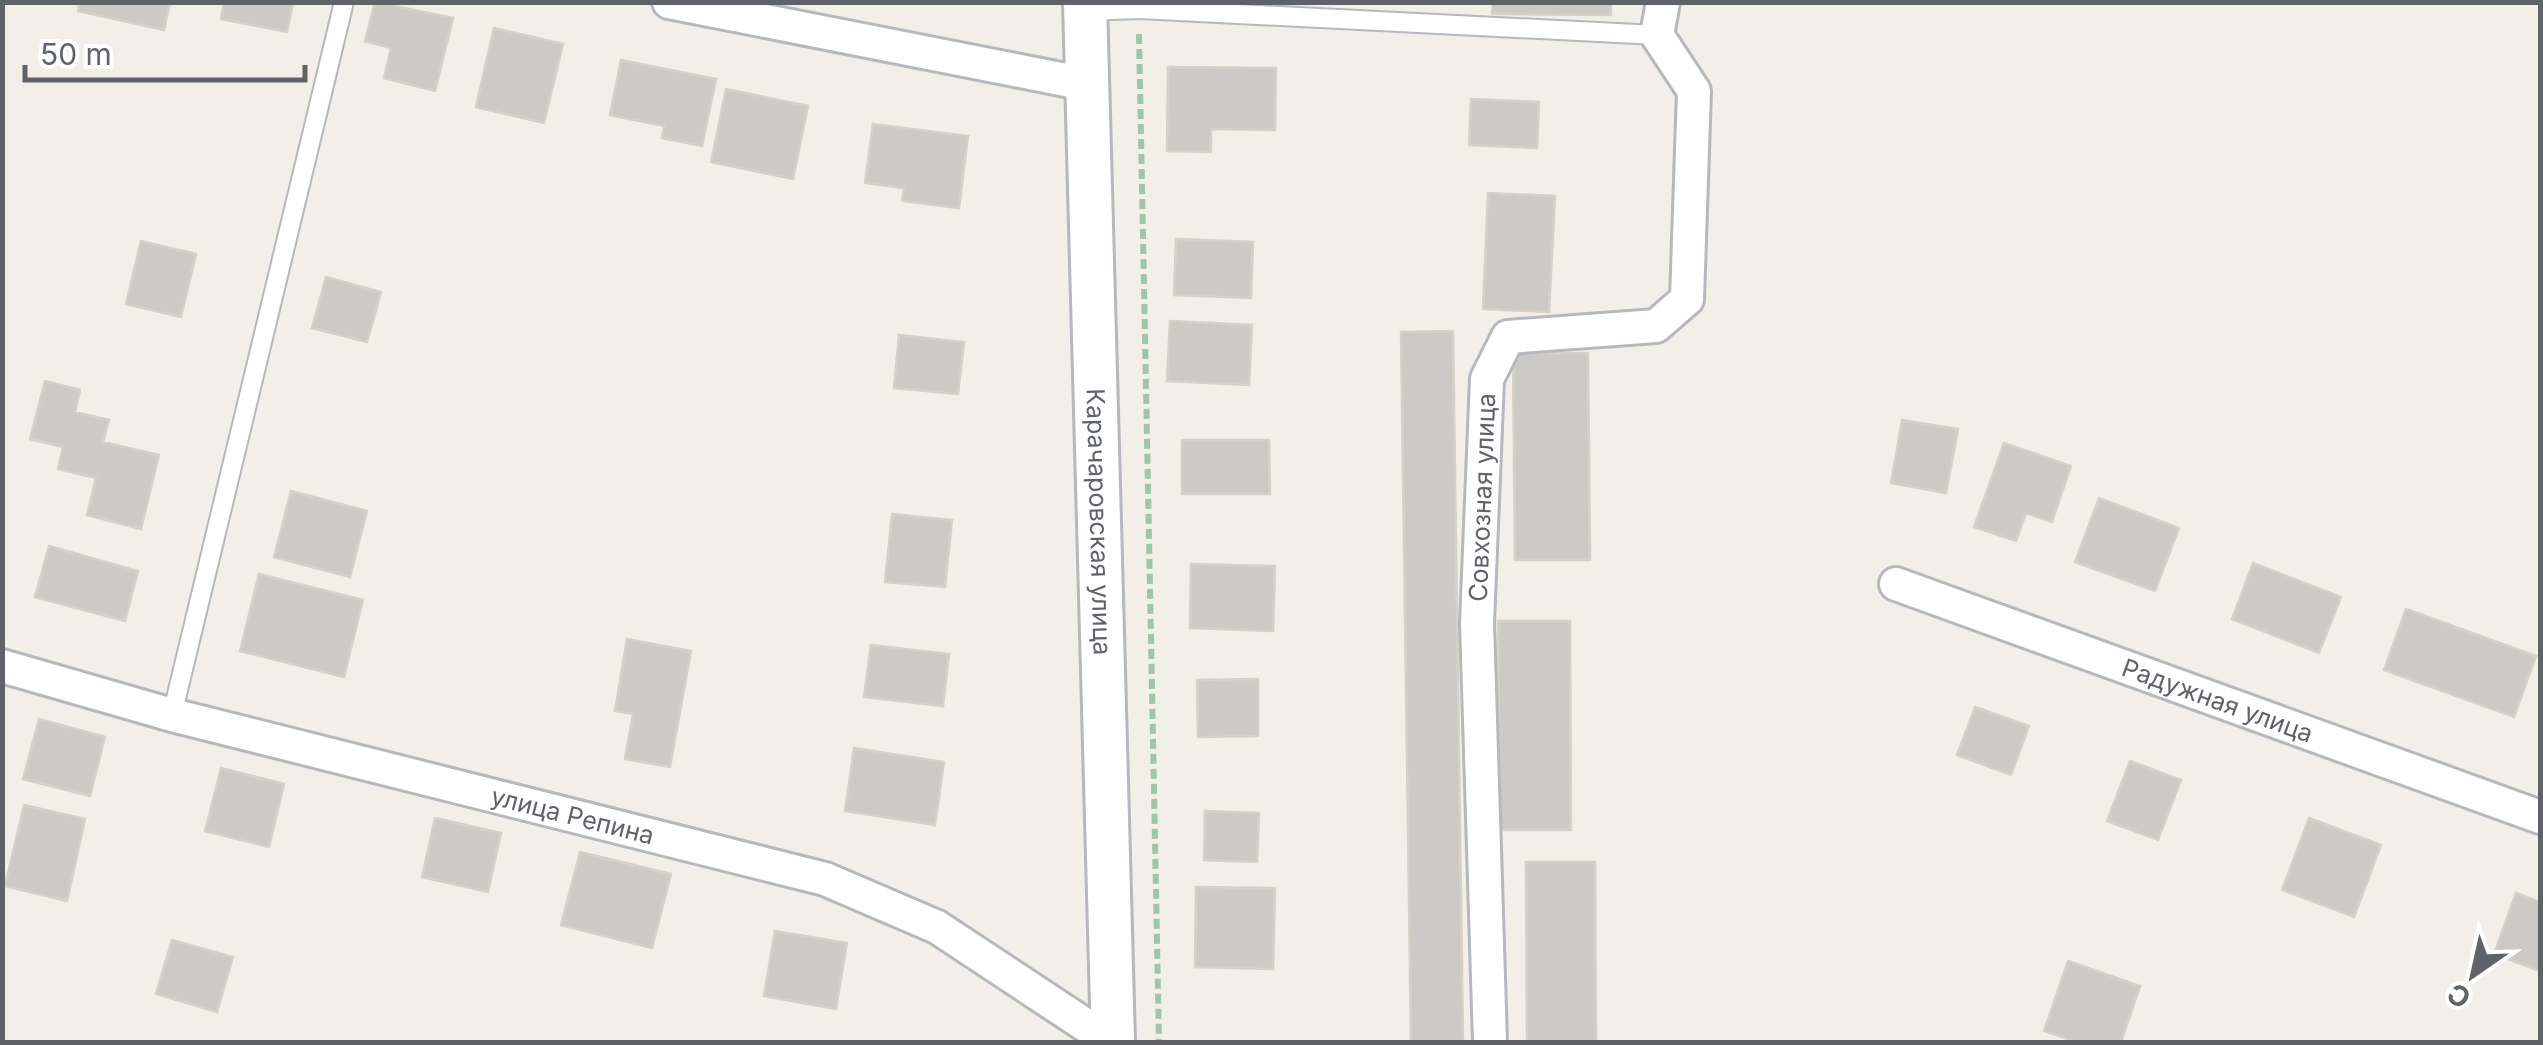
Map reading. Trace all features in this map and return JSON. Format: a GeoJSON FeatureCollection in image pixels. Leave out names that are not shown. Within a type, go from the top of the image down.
{"type":"FeatureCollection","features":[{"type":"Feature","properties":{"kind":"street"},"geometry":{"type":"LineString","coordinates":[[669,2],[1086,84]]}},
{"type":"Feature","properties":{"kind":"street"},"geometry":{"type":"LineString","coordinates":[[1657,35],[1663,2]]}},
{"type":"Feature","properties":{"kind":"street","name":"Карачаровская улица"},"geometry":{"type":"LineString","coordinates":[[1085,7],[1112,1042]]}},
{"type":"Feature","properties":{"kind":"street","name":"Совхозная улица"},"geometry":{"type":"LineString","coordinates":[[1490,1042],[1476,622],[1487,379],[1508,337],[1656,326],[1687,299],[1694,90],[1657,35]]}},
{"type":"Feature","properties":{"kind":"street","name":"Радужная улица"},"geometry":{"type":"LineString","coordinates":[[1896,584],[2540,816]]}},
{"type":"Feature","properties":{"kind":"street","name":"улица Репина"},"geometry":{"type":"LineString","coordinates":[[2,666],[172,715],[825,878],[937,927],[1112,1042]]}},
{"type":"Feature","properties":{"kind":"lane"},"geometry":{"type":"LineString","coordinates":[[172,715],[344,2]]}},
{"type":"Feature","properties":{"kind":"lane"},"geometry":{"type":"LineString","coordinates":[[1085,7],[1657,35]]}},
{"type":"Feature","properties":{"kind":"path"},"geometry":{"type":"LineString","coordinates":[[1138,9],[1159,1042]]}},
{"type":"Feature","properties":{"kind":"building"},"geometry":{"type":"Polygon","coordinates":[[[80,2],[170,2],[164,30],[78,11],[80,2]]]}},
{"type":"Feature","properties":{"kind":"building"},"geometry":{"type":"Polygon","coordinates":[[[224,2],[293,2],[287,32],[221,19],[224,2]]]}},
{"type":"Feature","properties":{"kind":"building"},"geometry":{"type":"Polygon","coordinates":[[[375,2],[453,18],[435,91],[384,78],[391,48],[365,41],[375,2]]]}},
{"type":"Feature","properties":{"kind":"building"},"geometry":{"type":"Polygon","coordinates":[[[1493,2],[1611,2],[1611,15],[1492,14],[1493,2]]]}},
{"type":"Feature","properties":{"kind":"building"},"geometry":{"type":"Polygon","coordinates":[[[494,28],[563,44],[544,123],[476,107],[494,28]]]}},
{"type":"Feature","properties":{"kind":"building"},"geometry":{"type":"Polygon","coordinates":[[[621,60],[716,79],[702,146],[662,138],[664,126],[610,115],[621,60]]]}},
{"type":"Feature","properties":{"kind":"building"},"geometry":{"type":"Polygon","coordinates":[[[1168,67],[1276,68],[1275,130],[1211,129],[1211,152],[1167,151],[1168,67]]]}},
{"type":"Feature","properties":{"kind":"building"},"geometry":{"type":"Polygon","coordinates":[[[726,89],[808,106],[793,179],[711,162],[726,89]]]}},
{"type":"Feature","properties":{"kind":"building"},"geometry":{"type":"Polygon","coordinates":[[[1471,99],[1539,102],[1537,148],[1469,145],[1471,99]]]}},
{"type":"Feature","properties":{"kind":"building"},"geometry":{"type":"Polygon","coordinates":[[[873,124],[968,136],[959,208],[902,201],[904,188],[865,183],[873,124]]]}},
{"type":"Feature","properties":{"kind":"building"},"geometry":{"type":"Polygon","coordinates":[[[1488,193],[1555,196],[1549,312],[1483,309],[1488,193]]]}},
{"type":"Feature","properties":{"kind":"building"},"geometry":{"type":"Polygon","coordinates":[[[1176,239],[1253,242],[1251,298],[1174,295],[1176,239]]]}},
{"type":"Feature","properties":{"kind":"building"},"geometry":{"type":"Polygon","coordinates":[[[141,241],[196,254],[181,317],[126,304],[141,241]]]}},
{"type":"Feature","properties":{"kind":"building"},"geometry":{"type":"Polygon","coordinates":[[[326,277],[381,292],[367,342],[312,328],[326,277]]]}},
{"type":"Feature","properties":{"kind":"building"},"geometry":{"type":"Polygon","coordinates":[[[1170,321],[1252,325],[1249,385],[1167,381],[1170,321]]]}},
{"type":"Feature","properties":{"kind":"building"},"geometry":{"type":"Polygon","coordinates":[[[1453,331],[1463,1042],[1411,1042],[1401,332],[1453,331]]]}},
{"type":"Feature","properties":{"kind":"building"},"geometry":{"type":"Polygon","coordinates":[[[899,335],[964,342],[958,394],[894,388],[899,335]]]}},
{"type":"Feature","properties":{"kind":"building"},"geometry":{"type":"Polygon","coordinates":[[[1588,353],[1590,560],[1515,560],[1513,354],[1588,353]]]}},
{"type":"Feature","properties":{"kind":"building"},"geometry":{"type":"Polygon","coordinates":[[[45,381],[80,390],[75,412],[109,420],[103,442],[159,455],[141,529],[87,515],[96,478],[58,469],[63,447],[30,439],[45,381]]]}},
{"type":"Feature","properties":{"kind":"building"},"geometry":{"type":"Polygon","coordinates":[[[1902,420],[1958,429],[1946,493],[1891,483],[1902,420]]]}},
{"type":"Feature","properties":{"kind":"building"},"geometry":{"type":"Polygon","coordinates":[[[1182,440],[1269,440],[1270,494],[1182,494],[1182,440]]]}},
{"type":"Feature","properties":{"kind":"building"},"geometry":{"type":"Polygon","coordinates":[[[2004,443],[2071,466],[2052,522],[2026,513],[2016,541],[1974,527],[2004,443]]]}},
{"type":"Feature","properties":{"kind":"building"},"geometry":{"type":"Polygon","coordinates":[[[291,491],[367,511],[350,577],[274,557],[291,491]]]}},
{"type":"Feature","properties":{"kind":"building"},"geometry":{"type":"Polygon","coordinates":[[[2099,498],[2179,528],[2155,591],[2075,562],[2099,498]]]}},
{"type":"Feature","properties":{"kind":"building"},"geometry":{"type":"Polygon","coordinates":[[[892,514],[952,520],[945,587],[885,582],[892,514]]]}},
{"type":"Feature","properties":{"kind":"building"},"geometry":{"type":"Polygon","coordinates":[[[49,546],[138,571],[125,621],[35,597],[49,546]]]}},
{"type":"Feature","properties":{"kind":"building"},"geometry":{"type":"Polygon","coordinates":[[[2253,563],[2341,597],[2319,653],[2232,619],[2253,563]]]}},
{"type":"Feature","properties":{"kind":"building"},"geometry":{"type":"Polygon","coordinates":[[[1191,564],[1275,566],[1273,631],[1190,628],[1191,564]]]}},
{"type":"Feature","properties":{"kind":"building"},"geometry":{"type":"Polygon","coordinates":[[[259,574],[363,600],[344,677],[240,651],[259,574]]]}},
{"type":"Feature","properties":{"kind":"building"},"geometry":{"type":"Polygon","coordinates":[[[2406,609],[2536,656],[2514,717],[2384,670],[2406,609]]]}},
{"type":"Feature","properties":{"kind":"building"},"geometry":{"type":"Polygon","coordinates":[[[1498,621],[1570,621],[1571,830],[1500,830],[1498,621]]]}},
{"type":"Feature","properties":{"kind":"building"},"geometry":{"type":"Polygon","coordinates":[[[627,639],[691,651],[670,767],[625,759],[633,714],[615,711],[627,639]]]}},
{"type":"Feature","properties":{"kind":"building"},"geometry":{"type":"Polygon","coordinates":[[[871,645],[949,654],[943,706],[864,697],[871,645]]]}},
{"type":"Feature","properties":{"kind":"building"},"geometry":{"type":"Polygon","coordinates":[[[1258,679],[1258,736],[1198,737],[1197,680],[1258,679]]]}},
{"type":"Feature","properties":{"kind":"building"},"geometry":{"type":"Polygon","coordinates":[[[1975,707],[2029,726],[2011,775],[1957,755],[1975,707]]]}},
{"type":"Feature","properties":{"kind":"building"},"geometry":{"type":"Polygon","coordinates":[[[39,719],[105,737],[90,796],[23,779],[39,719]]]}},
{"type":"Feature","properties":{"kind":"building"},"geometry":{"type":"Polygon","coordinates":[[[854,748],[944,762],[935,825],[845,811],[854,748]]]}},
{"type":"Feature","properties":{"kind":"building"},"geometry":{"type":"Polygon","coordinates":[[[2130,761],[2181,780],[2158,840],[2107,821],[2130,761]]]}},
{"type":"Feature","properties":{"kind":"building"},"geometry":{"type":"Polygon","coordinates":[[[221,768],[284,784],[269,847],[205,831],[221,768]]]}},
{"type":"Feature","properties":{"kind":"building"},"geometry":{"type":"Polygon","coordinates":[[[24,805],[85,819],[67,901],[5,886],[24,805]]]}},
{"type":"Feature","properties":{"kind":"building"},"geometry":{"type":"Polygon","coordinates":[[[1205,811],[1259,813],[1257,862],[1204,860],[1205,811]]]}},
{"type":"Feature","properties":{"kind":"building"},"geometry":{"type":"Polygon","coordinates":[[[435,818],[501,833],[488,892],[422,877],[435,818]]]}},
{"type":"Feature","properties":{"kind":"building"},"geometry":{"type":"Polygon","coordinates":[[[2309,818],[2381,845],[2354,917],[2282,890],[2309,818]]]}},
{"type":"Feature","properties":{"kind":"building"},"geometry":{"type":"Polygon","coordinates":[[[580,852],[671,874],[652,948],[561,925],[580,852]]]}},
{"type":"Feature","properties":{"kind":"building"},"geometry":{"type":"Polygon","coordinates":[[[1526,862],[1595,862],[1596,1042],[1527,1042],[1526,862]]]}},
{"type":"Feature","properties":{"kind":"building"},"geometry":{"type":"Polygon","coordinates":[[[1196,887],[1275,888],[1273,969],[1195,967],[1196,887]]]}},
{"type":"Feature","properties":{"kind":"building"},"geometry":{"type":"Polygon","coordinates":[[[2516,893],[2540,902],[2540,971],[2494,954],[2516,893]]]}},
{"type":"Feature","properties":{"kind":"building"},"geometry":{"type":"Polygon","coordinates":[[[775,931],[847,943],[836,1009],[764,996],[775,931]]]}},
{"type":"Feature","properties":{"kind":"building"},"geometry":{"type":"Polygon","coordinates":[[[172,940],[233,957],[217,1012],[156,994],[172,940]]]}},
{"type":"Feature","properties":{"kind":"building"},"geometry":{"type":"Polygon","coordinates":[[[2068,961],[2140,986],[2121,1042],[2077,1042],[2044,1031],[2068,961]]]}}]}
